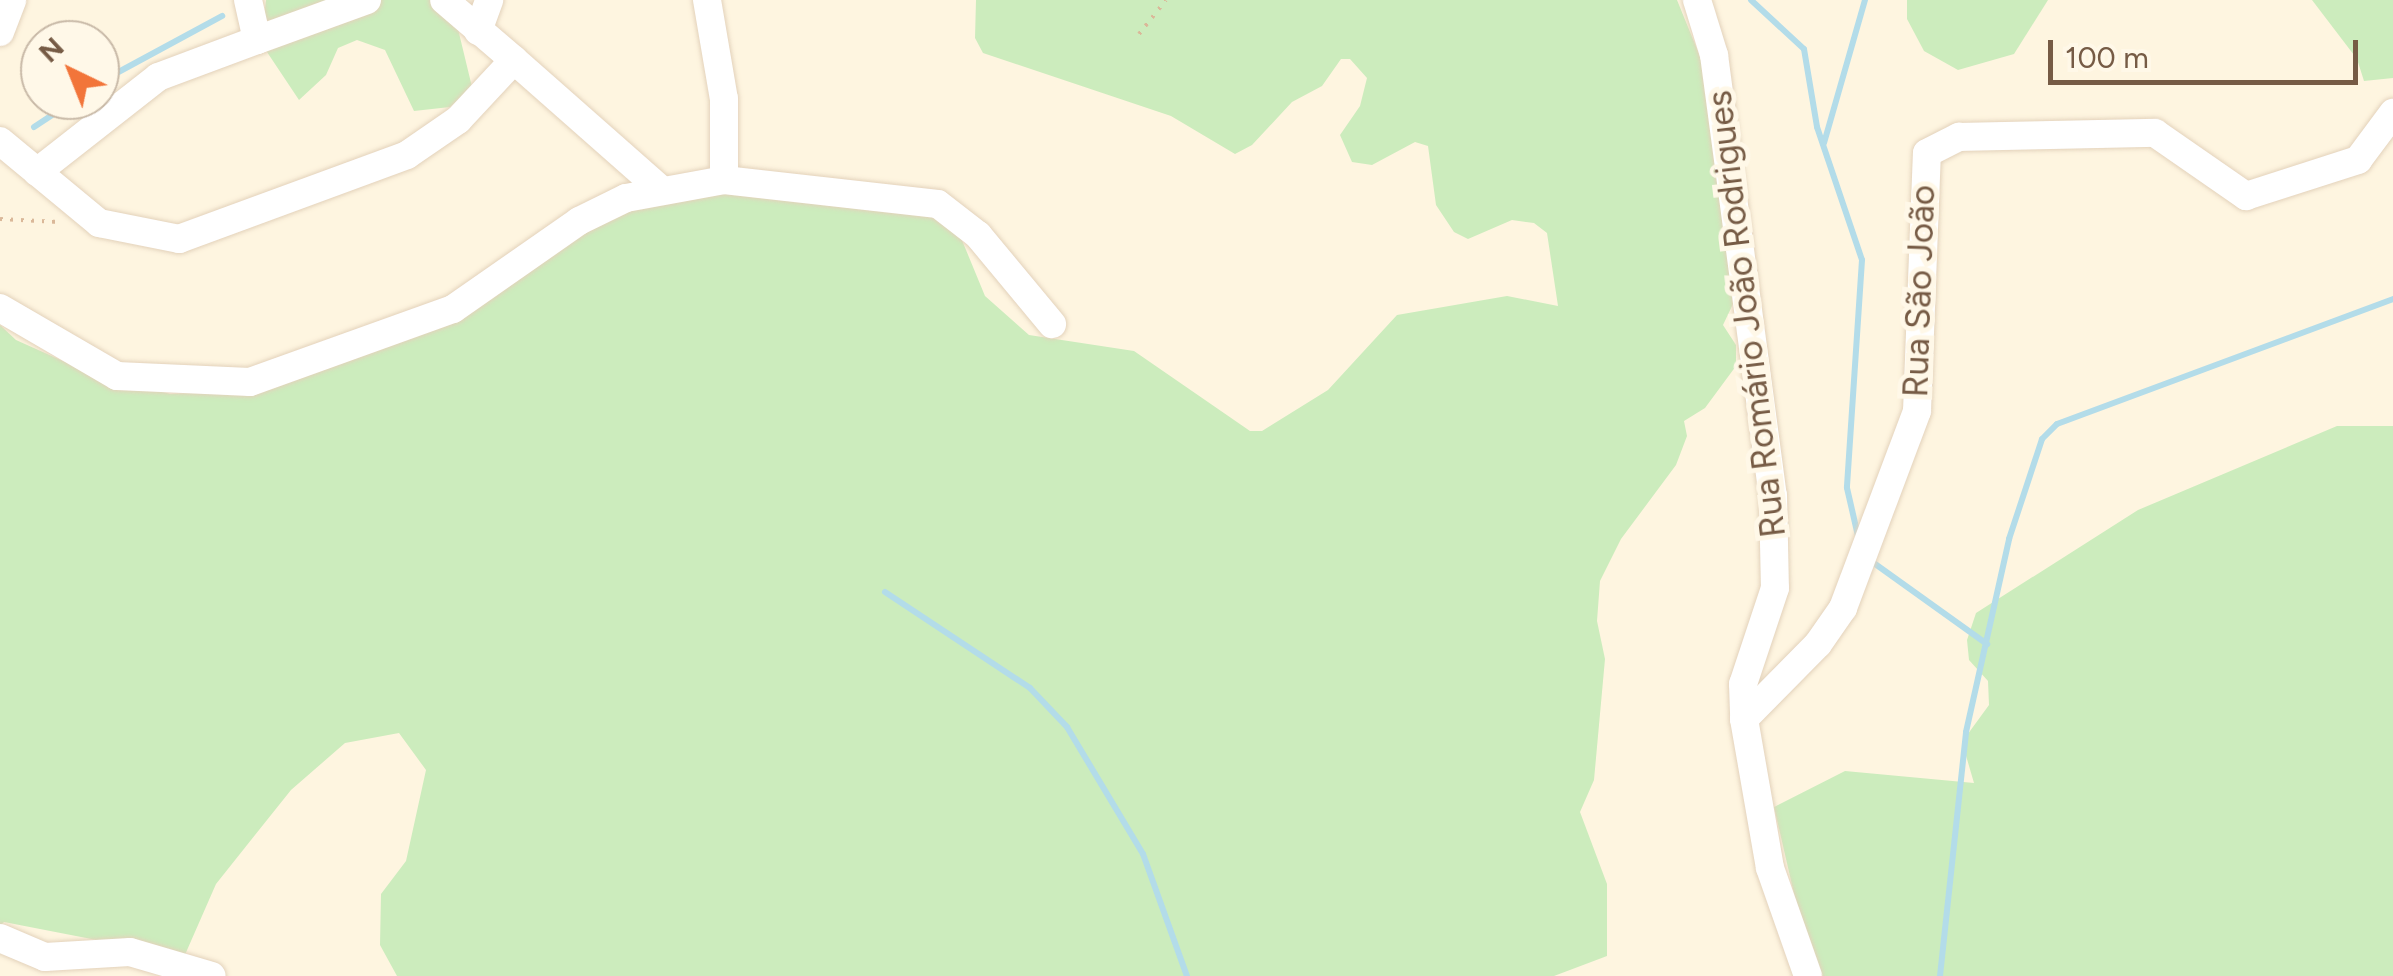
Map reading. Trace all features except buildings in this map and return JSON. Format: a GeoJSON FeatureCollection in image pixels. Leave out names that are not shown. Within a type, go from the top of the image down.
{"type":"FeatureCollection","features":[{"type":"Feature","properties":{"kind":"street"},"geometry":{"type":"LineString","coordinates":[[0,32],[12,0]]}},
{"type":"Feature","properties":{"kind":"street"},"geometry":{"type":"LineString","coordinates":[[248,0],[257,40]]}},
{"type":"Feature","properties":{"kind":"street"},"geometry":{"type":"LineString","coordinates":[[37,172],[158,77],[367,0]]}},
{"type":"Feature","properties":{"kind":"street"},"geometry":{"type":"LineString","coordinates":[[444,0],[658,187]]}},
{"type":"Feature","properties":{"kind":"street"},"geometry":{"type":"LineString","coordinates":[[478,31],[489,0]]}},
{"type":"Feature","properties":{"kind":"street"},"geometry":{"type":"LineString","coordinates":[[707,0],[724,99],[724,180]]}},
{"type":"Feature","properties":{"kind":"street","name":"Rua Romário João Rodrigues"},"geometry":{"type":"LineString","coordinates":[[1696,0],[1714,55],[1773,494],[1776,588],[1742,684],[1744,719],[1770,868],[1808,976]]}},
{"type":"Feature","properties":{"kind":"street"},"geometry":{"type":"LineString","coordinates":[[0,141],[99,223],[150,239],[178,239],[407,154],[458,120],[514,60]]}},
{"type":"Feature","properties":{"kind":"street","name":"Rua São João"},"geometry":{"type":"LineString","coordinates":[[1744,719],[1818,644],[1843,608],[1917,411],[1927,152],[1959,137],[2155,133],[2246,196],[2358,160],[2393,113]]}},
{"type":"Feature","properties":{"kind":"street"},"geometry":{"type":"LineString","coordinates":[[0,308],[117,376],[250,382],[453,309],[580,221],[658,187],[724,180],[938,204],[978,236],[1052,324]]}},
{"type":"Feature","properties":{"kind":"street"},"geometry":{"type":"LineString","coordinates":[[0,938],[45,957],[130,952],[212,976]]}},
{"type":"Feature","properties":{"kind":"path"},"geometry":{"type":"LineString","coordinates":[[1139,34],[1166,0]]}},
{"type":"Feature","properties":{"kind":"path"},"geometry":{"type":"LineString","coordinates":[[0,219],[99,223]]}},
{"type":"Feature","properties":{"kind":"green space"},"geometry":{"type":"Polygon","coordinates":[[[266,0],[451,0],[472,87],[450,107],[414,111],[385,50],[357,40],[338,48],[326,75],[299,100],[261,43],[266,0]]]}},
{"type":"Feature","properties":{"kind":"green space"},"geometry":{"type":"Polygon","coordinates":[[[976,0],[1677,0],[1708,76],[1733,304],[1723,325],[1736,345],[1736,366],[1705,408],[1684,421],[1687,436],[1676,465],[1621,539],[1600,581],[1597,621],[1605,659],[1594,780],[1580,812],[1607,884],[1607,956],[1554,976],[397,976],[380,945],[381,894],[406,861],[426,770],[399,733],[345,743],[291,790],[216,884],[184,957],[4,922],[0,926],[0,325],[16,340],[74,366],[170,394],[257,390],[460,311],[577,230],[681,191],[923,202],[959,233],[985,296],[1029,335],[1134,351],[1250,431],[1262,431],[1328,390],[1397,315],[1507,296],[1558,306],[1547,233],[1534,223],[1512,220],[1468,239],[1454,232],[1436,205],[1428,146],[1415,142],[1372,165],[1352,162],[1340,135],[1360,106],[1367,78],[1350,59],[1341,59],[1322,86],[1292,102],[1252,145],[1235,154],[1171,116],[983,53],[975,38],[976,0]]]}},
{"type":"Feature","properties":{"kind":"green space"},"geometry":{"type":"Polygon","coordinates":[[[1907,0],[2048,0],[2014,54],[1958,70],[1924,51],[1907,19],[1907,0]]]}},
{"type":"Feature","properties":{"kind":"green space"},"geometry":{"type":"Polygon","coordinates":[[[2312,0],[2393,0],[2393,78],[2364,81],[2357,59],[2312,0]]]}},
{"type":"Feature","properties":{"kind":"green space"},"geometry":{"type":"Polygon","coordinates":[[[2337,426],[2393,426],[2393,976],[1813,976],[1774,807],[1845,771],[1974,783],[1962,742],[1989,705],[1988,681],[1969,660],[1967,640],[1976,613],[2138,510],[2337,426]]]}},
{"type":"Feature","properties":{"kind":"waterway"},"geometry":{"type":"LineString","coordinates":[[1751,0],[1804,49],[1817,127],[1862,260],[1847,488],[1858,536]]}},
{"type":"Feature","properties":{"kind":"waterway"},"geometry":{"type":"LineString","coordinates":[[1824,143],[1865,0]]}},
{"type":"Feature","properties":{"kind":"waterway"},"geometry":{"type":"LineString","coordinates":[[120,71],[222,16]]}},
{"type":"Feature","properties":{"kind":"waterway"},"geometry":{"type":"LineString","coordinates":[[34,127],[45,120]]}},
{"type":"Feature","properties":{"kind":"waterway"},"geometry":{"type":"LineString","coordinates":[[1940,976],[1966,732],[2009,539],[2042,439],[2057,424],[2393,299]]}},
{"type":"Feature","properties":{"kind":"waterway"},"geometry":{"type":"LineString","coordinates":[[1871,561],[1987,644]]}},
{"type":"Feature","properties":{"kind":"waterway"},"geometry":{"type":"LineString","coordinates":[[885,592],[1030,688],[1067,727],[1143,854],[1187,976]]}}]}
